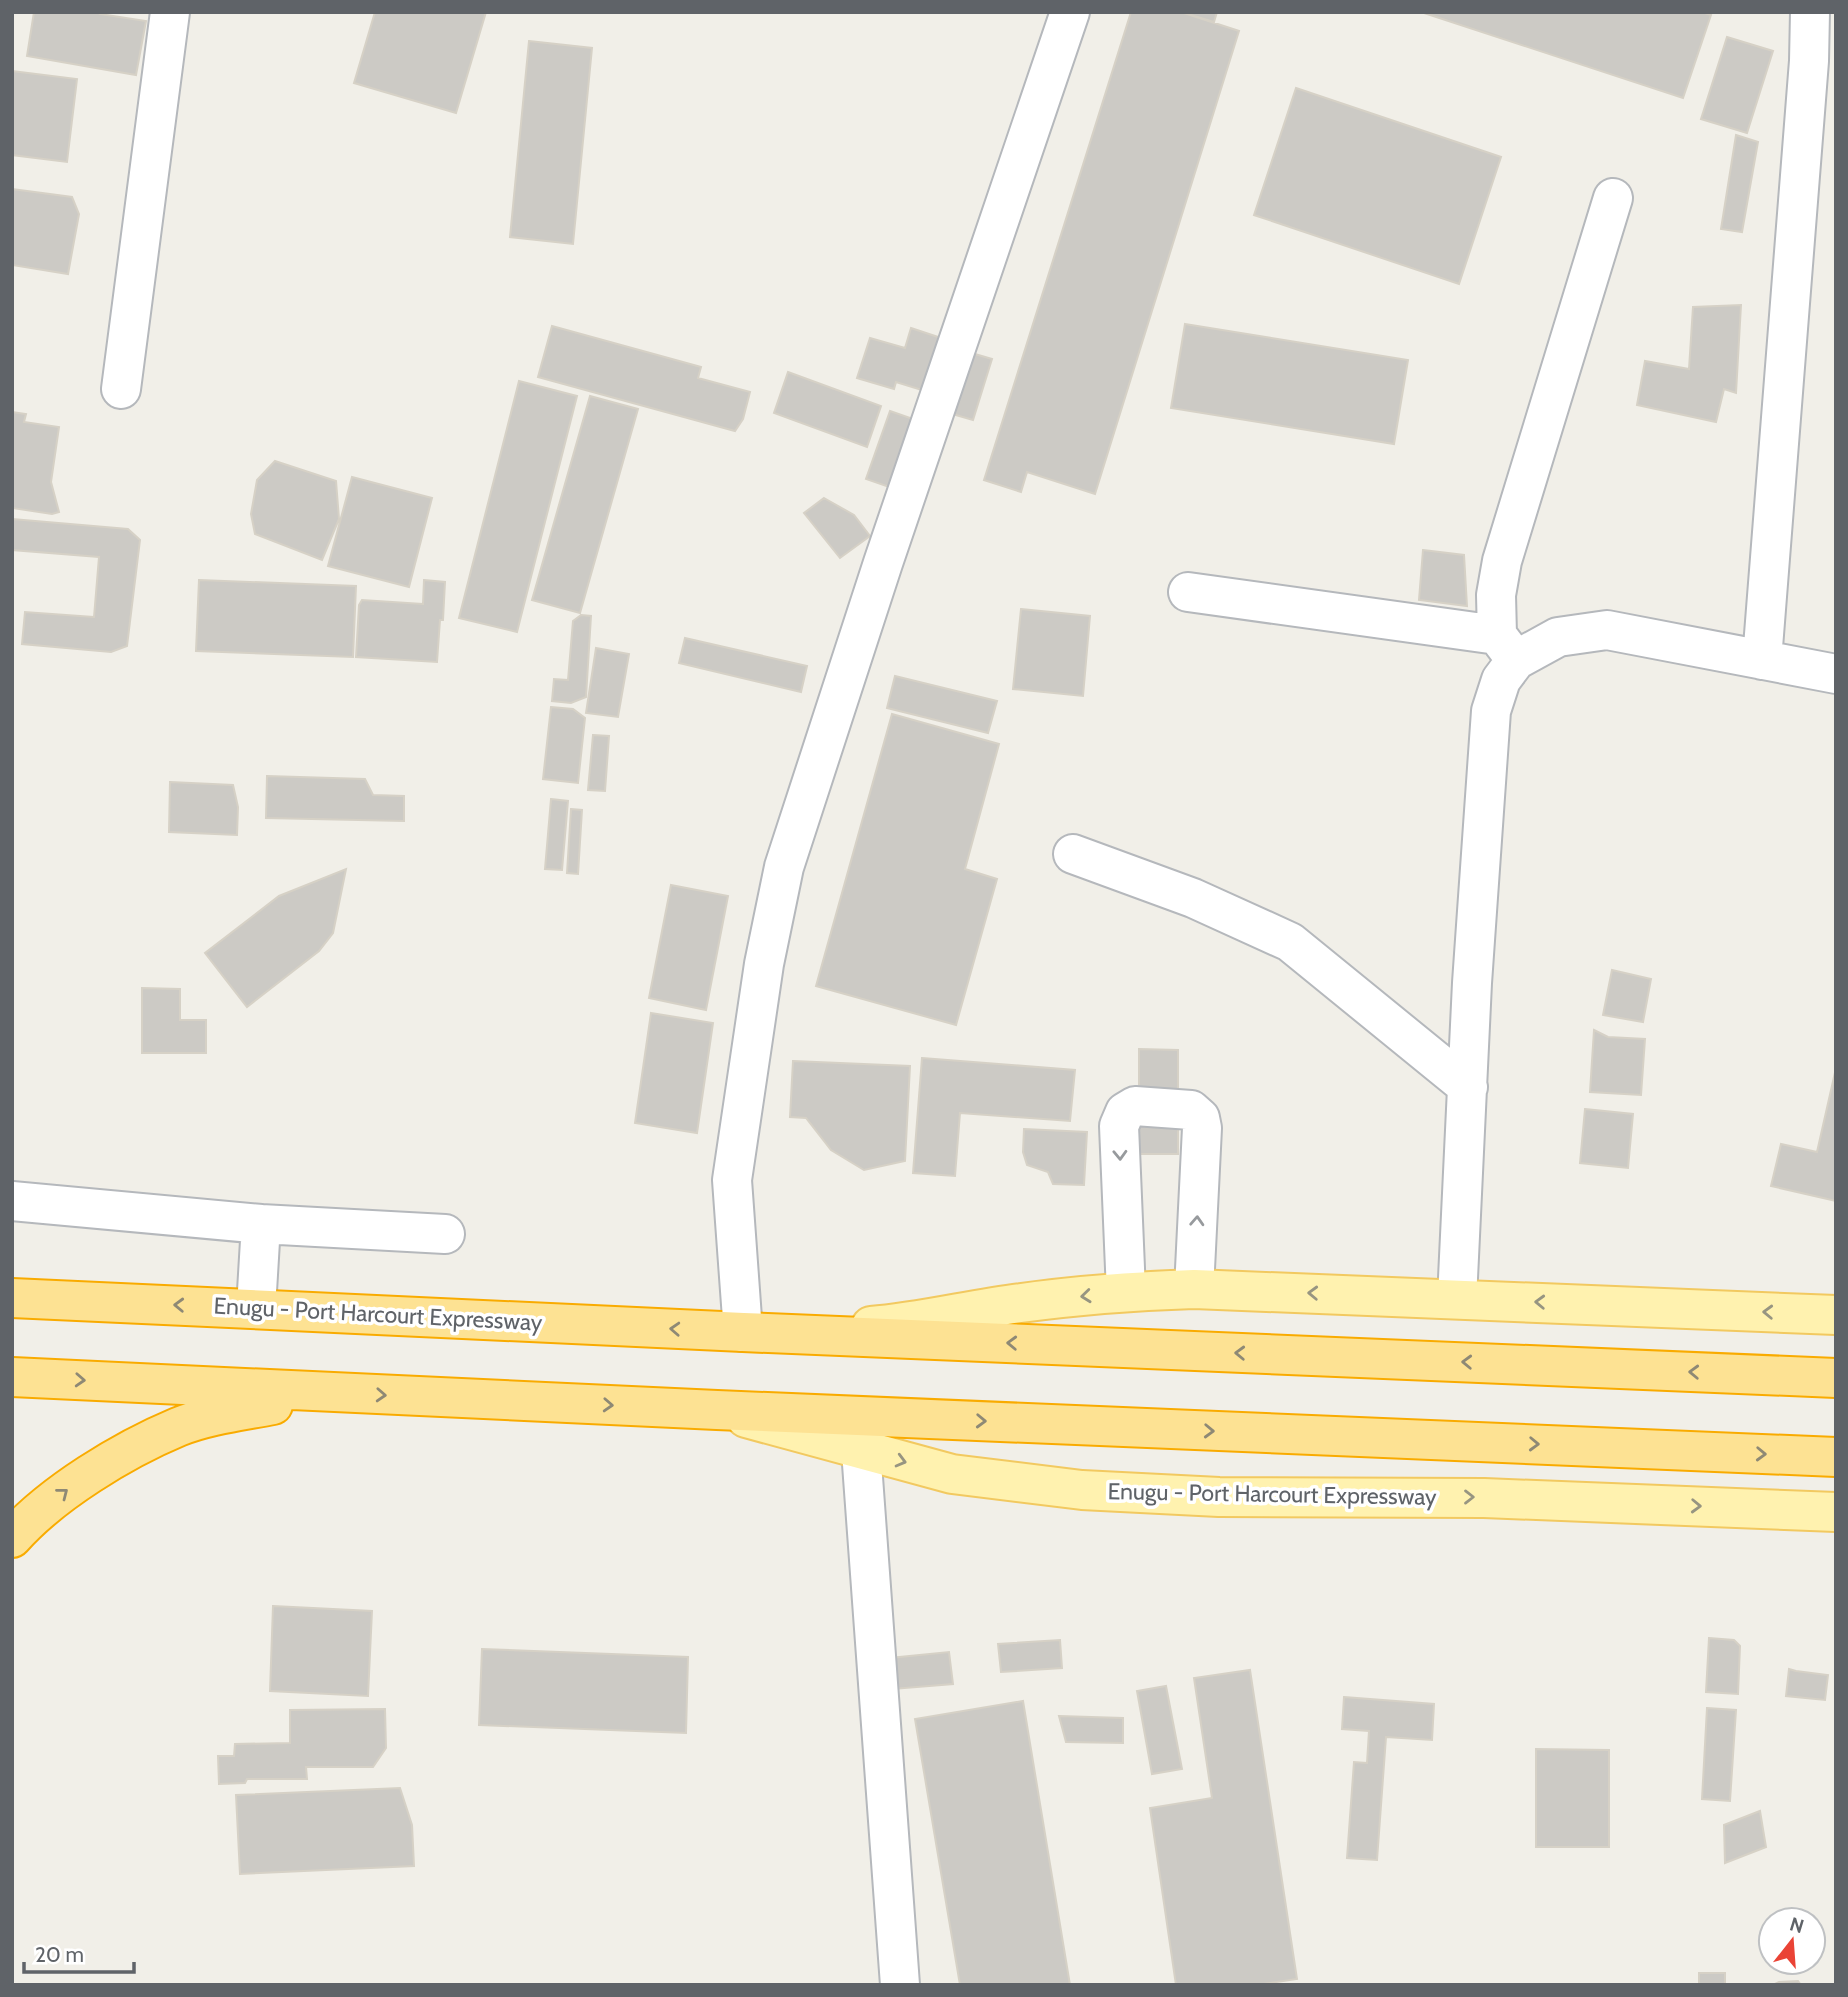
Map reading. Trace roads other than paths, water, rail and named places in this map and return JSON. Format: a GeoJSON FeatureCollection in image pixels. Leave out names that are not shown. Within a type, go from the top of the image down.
{"type":"FeatureCollection","features":[{"type":"Feature","properties":{"kind":"highway","name":"Enugu - Port Harcourt Expressway"},"geometry":{"type":"LineString","coordinates":[[12,1298],[1836,1378]]}},
{"type":"Feature","properties":{"kind":"highway","name":"Enugu - Port Harcourt Expressway"},"geometry":{"type":"LineString","coordinates":[[12,1377],[1836,1457]]}},
{"type":"Feature","properties":{"kind":"highway"},"geometry":{"type":"LineString","coordinates":[[12,1538],[70,1488],[122,1455],[180,1426],[231,1413],[339,1393]]}},
{"type":"Feature","properties":{"kind":"main road","name":"Enugu - Port Harcourt Expressway"},"geometry":{"type":"LineString","coordinates":[[743,1332],[792,1332],[908,1323],[1019,1303],[1126,1292],[1194,1289],[1836,1315]]}},
{"type":"Feature","properties":{"kind":"main road","name":"Enugu - Port Harcourt Expressway"},"geometry":{"type":"LineString","coordinates":[[718,1410],[952,1474],[1082,1490],[1219,1497],[1484,1497],[1836,1512]]}},
{"type":"Feature","properties":{"kind":"street"},"geometry":{"type":"LineString","coordinates":[[121,389],[170,12]]}},
{"type":"Feature","properties":{"kind":"street"},"geometry":{"type":"LineString","coordinates":[[743,1332],[732,1181],[765,964],[784,867],[892,537],[1070,12]]}},
{"type":"Feature","properties":{"kind":"street"},"geometry":{"type":"LineString","coordinates":[[1762,660],[1810,61],[1811,12]]}},
{"type":"Feature","properties":{"kind":"street"},"geometry":{"type":"LineString","coordinates":[[1457,1299],[1472,983],[1492,711],[1507,648],[1496,595],[1502,561],[1613,198]]}},
{"type":"Feature","properties":{"kind":"street"},"geometry":{"type":"LineString","coordinates":[[1188,592],[1507,648],[1607,630],[1836,674]]}},
{"type":"Feature","properties":{"kind":"street"},"geometry":{"type":"LineString","coordinates":[[1073,854],[1193,898],[1290,942],[1468,1087]]}},
{"type":"Feature","properties":{"kind":"street"},"geometry":{"type":"LineString","coordinates":[[1126,1292],[1119,1126],[1125,1112],[1135,1107],[1191,1110],[1200,1118],[1202,1128],[1194,1289]]}},
{"type":"Feature","properties":{"kind":"street"},"geometry":{"type":"LineString","coordinates":[[12,1201],[261,1224],[445,1234]]}},
{"type":"Feature","properties":{"kind":"street"},"geometry":{"type":"LineString","coordinates":[[256,1308],[261,1224]]}},
{"type":"Feature","properties":{"kind":"street"},"geometry":{"type":"LineString","coordinates":[[861,1450],[900,1985]]}}]}
